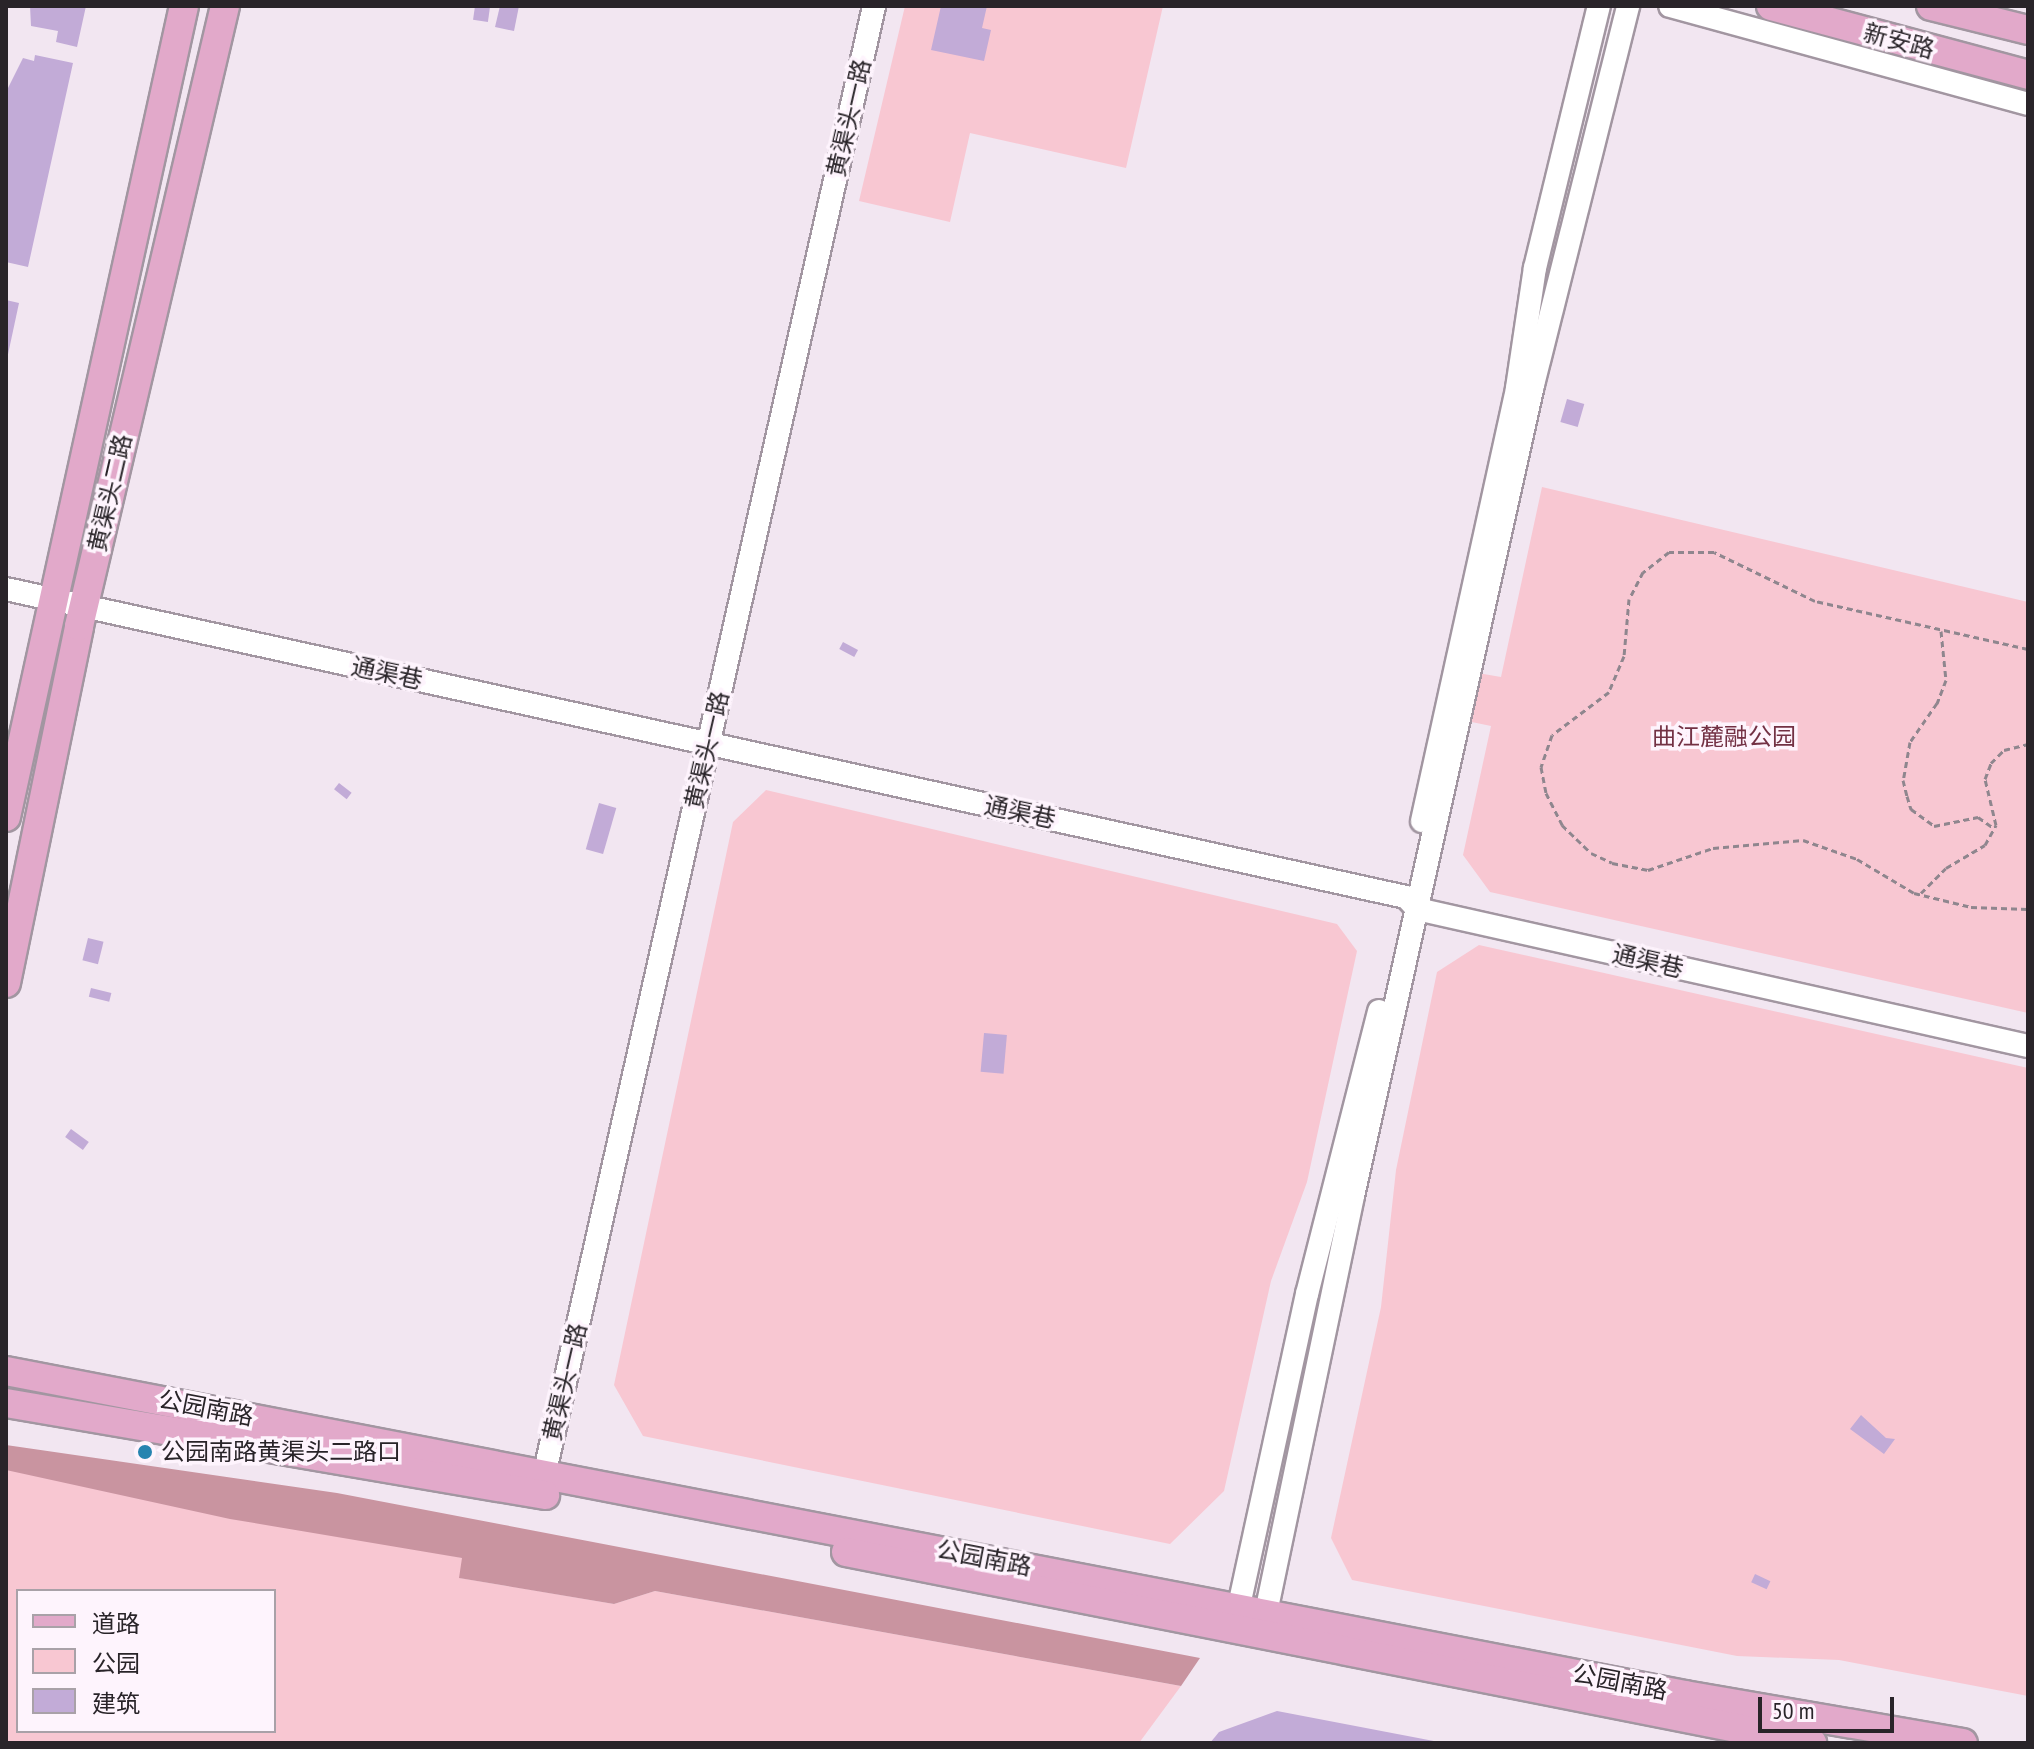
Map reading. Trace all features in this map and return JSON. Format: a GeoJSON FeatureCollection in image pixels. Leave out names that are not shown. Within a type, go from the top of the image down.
{"type":"FeatureCollection","features":[{"type":"Feature","properties":{"kind":"main road","name":"黄渠头二路"},"geometry":{"type":"LineString","coordinates":[[6,817],[184,6]]}},
{"type":"Feature","properties":{"kind":"main road","name":"黄渠头二路"},"geometry":{"type":"LineString","coordinates":[[6,983],[83,606],[225,6]]}},
{"type":"Feature","properties":{"kind":"main road","name":"新安路"},"geometry":{"type":"LineString","coordinates":[[1771,6],[2028,75]]}},
{"type":"Feature","properties":{"kind":"main road","name":"新安路"},"geometry":{"type":"LineString","coordinates":[[1931,6],[2028,30]]}},
{"type":"Feature","properties":{"kind":"main road","name":"公园南路"},"geometry":{"type":"LineString","coordinates":[[6,1371],[542,1484],[1251,1619],[1963,1743]]}},
{"type":"Feature","properties":{"kind":"main road","name":"公园南路"},"geometry":{"type":"LineString","coordinates":[[6,1403],[542,1484]]}},
{"type":"Feature","properties":{"kind":"main road","name":"公园南路"},"geometry":{"type":"LineString","coordinates":[[1251,1619],[1812,1743]]}},
{"type":"Feature","properties":{"kind":"street","name":"黄渠头一路"},"geometry":{"type":"LineString","coordinates":[[542,1484],[874,6]]}},
{"type":"Feature","properties":{"kind":"street"},"geometry":{"type":"LineString","coordinates":[[1412,903],[1517,388],[1535,268],[1599,6]]}},
{"type":"Feature","properties":{"kind":"street"},"geometry":{"type":"LineString","coordinates":[[1251,1619],[1412,903],[1533,385],[1628,6]]}},
{"type":"Feature","properties":{"kind":"street"},"geometry":{"type":"LineString","coordinates":[[1670,6],[2028,104]]}},
{"type":"Feature","properties":{"kind":"street","name":"通渠巷"},"geometry":{"type":"LineString","coordinates":[[6,589],[709,743],[2028,1046]]}},
{"type":"Feature","properties":{"kind":"path"},"geometry":{"type":"LineString","coordinates":[[2028,649],[1815,601],[1714,552],[1669,552],[1643,572],[1629,599],[1624,656],[1609,692],[1552,735],[1541,767],[1546,793],[1562,825],[1591,853],[1612,863],[1648,870],[1713,848],[1803,840],[1857,859],[1921,894],[1971,907],[2028,909]]}},
{"type":"Feature","properties":{"kind":"path"},"geometry":{"type":"LineString","coordinates":[[1940,630],[1946,680],[1937,703],[1910,742],[1903,780],[1907,796],[1911,809],[1934,826],[1978,817],[1994,828]]}},
{"type":"Feature","properties":{"kind":"path"},"geometry":{"type":"LineString","coordinates":[[1921,894],[1946,868],[1985,845],[1994,828],[1996,812],[1985,779],[1991,763],[2004,750],[2028,744]]}},
{"type":"Feature","properties":{"kind":"green space"},"geometry":{"type":"Polygon","coordinates":[[[905,6],[1163,6],[1126,168],[970,133],[950,222],[859,201],[905,6]]]}},
{"type":"Feature","properties":{"kind":"green space","name":"曲江麓融公园"},"geometry":{"type":"Polygon","coordinates":[[[1542,487],[2028,602],[2028,1013],[1490,892],[1463,855],[1491,726],[1462,720],[1472,672],[1501,677],[1542,487]]]}},
{"type":"Feature","properties":{"kind":"green space"},"geometry":{"type":"Polygon","coordinates":[[[766,790],[1337,924],[1357,951],[1307,1182],[1271,1281],[1224,1491],[1170,1544],[643,1436],[614,1385],[733,822],[766,790]]]}},
{"type":"Feature","properties":{"kind":"green space"},"geometry":{"type":"Polygon","coordinates":[[[1479,945],[2028,1068],[2028,1696],[1839,1660],[1737,1656],[1352,1580],[1331,1538],[1381,1307],[1396,1170],[1437,972],[1479,945]]]}},
{"type":"Feature","properties":{"kind":"green space"},"geometry":{"type":"Polygon","coordinates":[[[6,1468],[463,1558],[460,1578],[614,1604],[655,1591],[1181,1686],[1139,1743],[6,1743],[6,1468]]]}},
{"type":"Feature","properties":{"kind":"shaded area"},"geometry":{"type":"Polygon","coordinates":[[[6,1445],[337,1493],[1200,1658],[1181,1686],[655,1591],[614,1604],[459,1578],[462,1558],[230,1519],[6,1470],[6,1445]]]}},
{"type":"Feature","properties":{"kind":"building"},"geometry":{"type":"Polygon","coordinates":[[[30,6],[86,6],[77,47],[56,42],[58,31],[31,26],[30,6]]]}},
{"type":"Feature","properties":{"kind":"building"},"geometry":{"type":"Polygon","coordinates":[[[475,6],[490,8],[488,22],[473,20],[475,6]]]}},
{"type":"Feature","properties":{"kind":"building"},"geometry":{"type":"Polygon","coordinates":[[[500,6],[519,6],[514,31],[495,27],[500,6]]]}},
{"type":"Feature","properties":{"kind":"building"},"geometry":{"type":"Polygon","coordinates":[[[941,6],[987,6],[982,28],[991,30],[984,61],[931,50],[941,6]]]}},
{"type":"Feature","properties":{"kind":"building"},"geometry":{"type":"Polygon","coordinates":[[[35,55],[73,63],[28,267],[6,262],[6,92],[23,58],[34,61],[35,55]]]}},
{"type":"Feature","properties":{"kind":"building"},"geometry":{"type":"Polygon","coordinates":[[[6,300],[19,303],[7,359],[6,359],[6,300]]]}},
{"type":"Feature","properties":{"kind":"building"},"geometry":{"type":"Polygon","coordinates":[[[1567,399],[1584,404],[1578,427],[1560,422],[1567,399]]]}},
{"type":"Feature","properties":{"kind":"building"},"geometry":{"type":"Polygon","coordinates":[[[843,642],[858,650],[854,657],[839,649],[843,642]]]}},
{"type":"Feature","properties":{"kind":"building"},"geometry":{"type":"Polygon","coordinates":[[[339,783],[352,793],[347,799],[334,789],[339,783]]]}},
{"type":"Feature","properties":{"kind":"building"},"geometry":{"type":"Polygon","coordinates":[[[599,803],[616,808],[603,854],[586,849],[599,803]]]}},
{"type":"Feature","properties":{"kind":"building"},"geometry":{"type":"Polygon","coordinates":[[[88,938],[104,942],[98,964],[82,960],[88,938]]]}},
{"type":"Feature","properties":{"kind":"building"},"geometry":{"type":"Polygon","coordinates":[[[91,988],[111,993],[109,1002],[89,997],[91,988]]]}},
{"type":"Feature","properties":{"kind":"building"},"geometry":{"type":"Polygon","coordinates":[[[984,1033],[1007,1035],[1004,1074],[981,1072],[984,1033]]]}},
{"type":"Feature","properties":{"kind":"building"},"geometry":{"type":"Polygon","coordinates":[[[71,1129],[89,1142],[83,1150],[65,1137],[71,1129]]]}},
{"type":"Feature","properties":{"kind":"building"},"geometry":{"type":"Polygon","coordinates":[[[1861,1415],[1886,1438],[1895,1439],[1884,1454],[1850,1429],[1861,1415]]]}},
{"type":"Feature","properties":{"kind":"building"},"geometry":{"type":"Polygon","coordinates":[[[1755,1574],[1770,1581],[1767,1589],[1751,1582],[1755,1574]]]}},
{"type":"Feature","properties":{"kind":"building"},"geometry":{"type":"Polygon","coordinates":[[[1277,1711],[1439,1743],[1210,1743],[1219,1732],[1277,1711]]]}},
{"type":"Feature","properties":{"kind":"place","name":"公园南路黄渠头二路口"},"geometry":{"type":"Point","coordinates":[145,1452]}}]}
